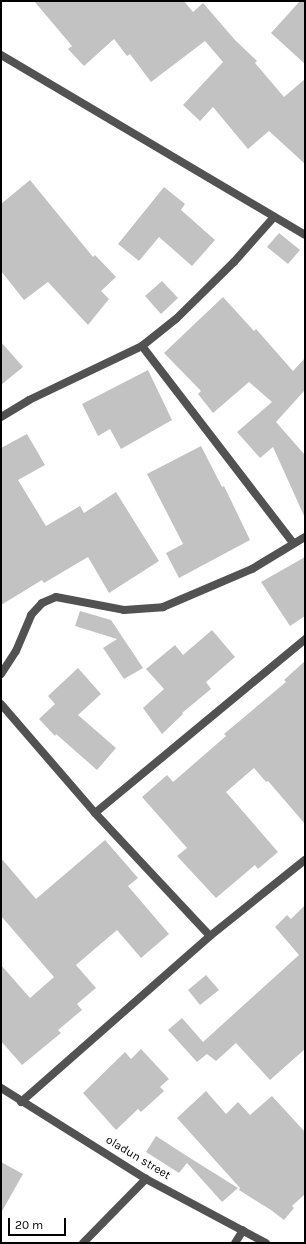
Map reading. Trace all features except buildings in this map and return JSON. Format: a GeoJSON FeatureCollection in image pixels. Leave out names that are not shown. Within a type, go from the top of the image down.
{"type":"FeatureCollection","features":[{"type":"Feature","properties":{"kind":"street"},"geometry":{"type":"LineString","coordinates":[[1,56],[305,235]]}},
{"type":"Feature","properties":{"kind":"street"},"geometry":{"type":"LineString","coordinates":[[1,417],[29,400],[142,346],[186,309],[234,262],[274,217]]}},
{"type":"Feature","properties":{"kind":"street"},"geometry":{"type":"LineString","coordinates":[[142,346],[294,544]]}},
{"type":"Feature","properties":{"kind":"street"},"geometry":{"type":"LineString","coordinates":[[1,674],[16,651],[31,616],[42,603],[56,597],[124,610],[164,607],[252,569],[305,537]]}},
{"type":"Feature","properties":{"kind":"street"},"geometry":{"type":"LineString","coordinates":[[95,813],[305,639]]}},
{"type":"Feature","properties":{"kind":"street"},"geometry":{"type":"LineString","coordinates":[[1,704],[95,813],[210,936]]}},
{"type":"Feature","properties":{"kind":"street"},"geometry":{"type":"LineString","coordinates":[[21,1102],[210,936],[305,860]]}},
{"type":"Feature","properties":{"kind":"street","name":"oladun street"},"geometry":{"type":"LineString","coordinates":[[1,1088],[21,1102],[146,1179],[266,1243]]}},
{"type":"Feature","properties":{"kind":"street"},"geometry":{"type":"LineString","coordinates":[[83,1243],[146,1179]]}},
{"type":"Feature","properties":{"kind":"street"},"geometry":{"type":"LineString","coordinates":[[235,1243],[243,1230]]}}]}
